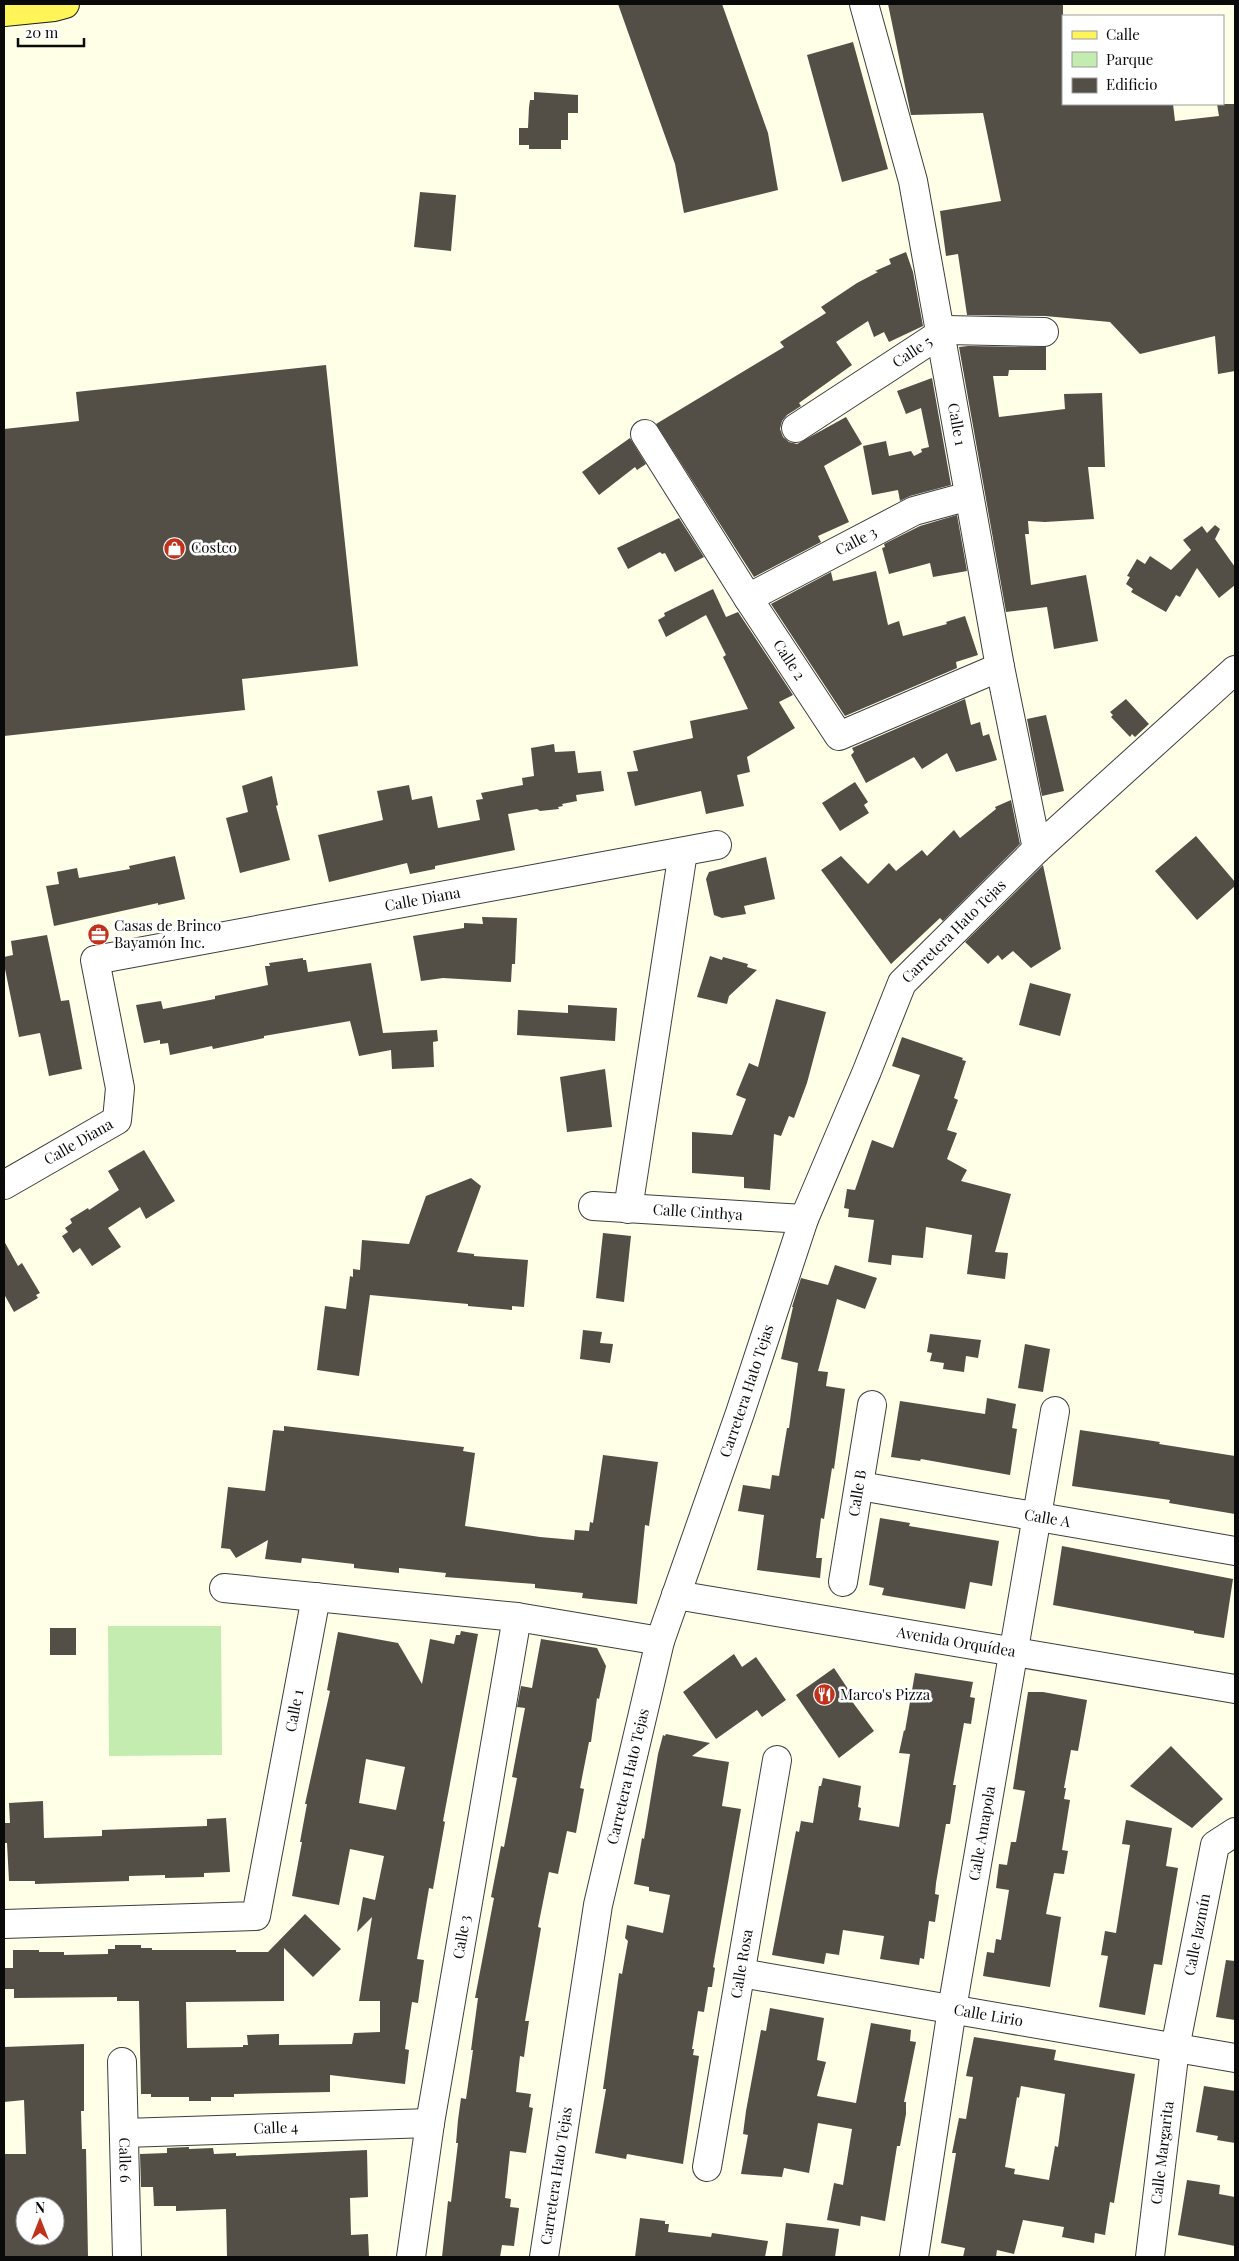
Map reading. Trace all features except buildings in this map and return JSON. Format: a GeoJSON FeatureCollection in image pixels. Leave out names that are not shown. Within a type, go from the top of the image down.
{"type":"FeatureCollection","features":[{"type":"Feature","properties":{"kind":"main road"},"geometry":{"type":"LineString","coordinates":[[4,12],[54,7],[65,4]]}},
{"type":"Feature","properties":{"kind":"street","name":"Calle 1"},"geometry":{"type":"LineString","coordinates":[[864,4],[913,181],[1000,667],[1037,849]]}},
{"type":"Feature","properties":{"kind":"street","name":"Calle 5"},"geometry":{"type":"LineString","coordinates":[[796,428],[946,330],[1044,332]]}},
{"type":"Feature","properties":{"kind":"street","name":"Calle 2"},"geometry":{"type":"LineString","coordinates":[[645,434],[748,598],[839,736],[1000,667]]}},
{"type":"Feature","properties":{"kind":"street","name":"Calle 3"},"geometry":{"type":"LineString","coordinates":[[748,598],[914,512],[970,496]]}},
{"type":"Feature","properties":{"kind":"street","name":"Carretera Hato Tejas"},"geometry":{"type":"LineString","coordinates":[[544,2257],[598,1905],[660,1641],[740,1414],[804,1218],[867,1071],[902,983],[1037,849],[1235,670]]}},
{"type":"Feature","properties":{"kind":"street"},"geometry":{"type":"LineString","coordinates":[[628,1209],[683,852],[717,845]]}},
{"type":"Feature","properties":{"kind":"street","name":"Calle Diana"},"geometry":{"type":"LineString","coordinates":[[4,1184],[117,1120],[120,1088],[94,960],[683,852]]}},
{"type":"Feature","properties":{"kind":"street","name":"Calle Cinthya"},"geometry":{"type":"LineString","coordinates":[[593,1206],[804,1218]]}},
{"type":"Feature","properties":{"kind":"street","name":"Calle B"},"geometry":{"type":"LineString","coordinates":[[843,1582],[872,1405]]}},
{"type":"Feature","properties":{"kind":"street","name":"Calle Amapola"},"geometry":{"type":"LineString","coordinates":[[914,2257],[952,2009],[1055,1410]]}},
{"type":"Feature","properties":{"kind":"street","name":"Calle A"},"geometry":{"type":"LineString","coordinates":[[860,1486],[1235,1551]]}},
{"type":"Feature","properties":{"kind":"street"},"geometry":{"type":"LineString","coordinates":[[224,1588],[517,1618],[660,1641]]}},
{"type":"Feature","properties":{"kind":"street","name":"Avenida Orquídea"},"geometry":{"type":"LineString","coordinates":[[676,1595],[1013,1650],[1235,1689]]}},
{"type":"Feature","properties":{"kind":"street","name":"Calle 1"},"geometry":{"type":"LineString","coordinates":[[4,1924],[256,1916],[316,1597]]}},
{"type":"Feature","properties":{"kind":"street","name":"Calle 3"},"geometry":{"type":"LineString","coordinates":[[411,2257],[430,2123],[517,1618]]}},
{"type":"Feature","properties":{"kind":"street","name":"Calle Rosa"},"geometry":{"type":"LineString","coordinates":[[708,2167],[777,1760]]}},
{"type":"Feature","properties":{"kind":"street","name":"Calle Jazmín"},"geometry":{"type":"LineString","coordinates":[[1175,2048],[1216,1845],[1235,1832]]}},
{"type":"Feature","properties":{"kind":"street","name":"Calle Lirio"},"geometry":{"type":"LineString","coordinates":[[741,1973],[1235,2058]]}},
{"type":"Feature","properties":{"kind":"street","name":"Calle Margarita"},"geometry":{"type":"LineString","coordinates":[[1150,2257],[1175,2048]]}},
{"type":"Feature","properties":{"kind":"street","name":"Calle 6"},"geometry":{"type":"LineString","coordinates":[[122,2062],[127,2257]]}},
{"type":"Feature","properties":{"kind":"street","name":"Calle 4"},"geometry":{"type":"LineString","coordinates":[[124,2132],[430,2123]]}},
{"type":"Feature","properties":{"kind":"green space"},"geometry":{"type":"Polygon","coordinates":[[[108,1626],[221,1626],[222,1755],[109,1756],[108,1626]]]}},
{"type":"Feature","properties":{"kind":"place","name":"Costco"},"geometry":{"type":"Point","coordinates":[175,548]}},
{"type":"Feature","properties":{"kind":"place","name":"Casas de Brinco Bayamón Inc."},"geometry":{"type":"Point","coordinates":[98,935]}},
{"type":"Feature","properties":{"kind":"place","name":"Marco's Pizza"},"geometry":{"type":"Point","coordinates":[824,1695]}}]}
